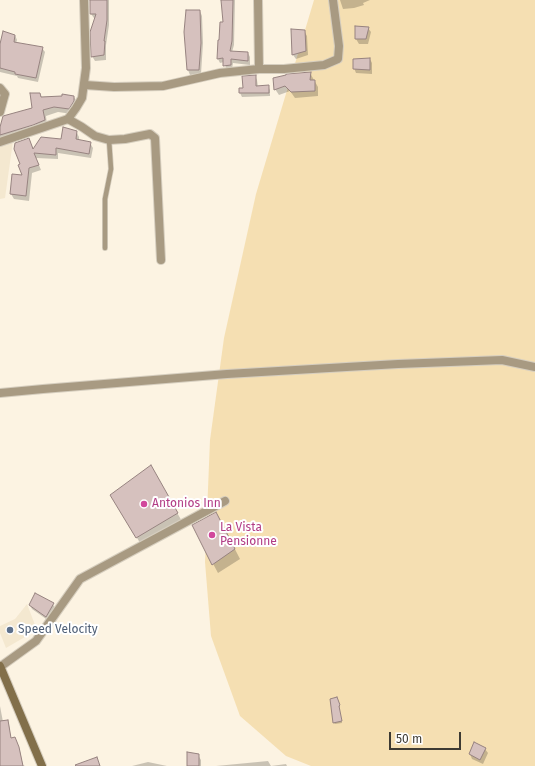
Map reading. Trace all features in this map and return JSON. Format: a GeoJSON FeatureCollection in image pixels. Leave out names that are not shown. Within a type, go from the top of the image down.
{"type":"FeatureCollection","features":[{"type":"Feature","properties":{"kind":"main road"},"geometry":{"type":"LineString","coordinates":[[0,667],[42,766]]}},
{"type":"Feature","properties":{"kind":"street"},"geometry":{"type":"LineString","coordinates":[[0,142],[68,119],[82,98],[86,68],[84,0]]}},
{"type":"Feature","properties":{"kind":"street"},"geometry":{"type":"LineString","coordinates":[[258,0],[258,69]]}},
{"type":"Feature","properties":{"kind":"street"},"geometry":{"type":"LineString","coordinates":[[84,85],[114,87],[163,86],[220,73],[324,65],[338,59],[340,46],[333,0]]}},
{"type":"Feature","properties":{"kind":"street"},"geometry":{"type":"LineString","coordinates":[[0,88],[5,94],[0,112]]}},
{"type":"Feature","properties":{"kind":"street"},"geometry":{"type":"LineString","coordinates":[[68,119],[95,136],[109,140],[125,139],[150,134],[155,138],[161,260]]}},
{"type":"Feature","properties":{"kind":"street"},"geometry":{"type":"LineString","coordinates":[[0,393],[227,374],[398,364],[502,360],[535,367]]}},
{"type":"Feature","properties":{"kind":"street"},"geometry":{"type":"LineString","coordinates":[[0,667],[36,641],[80,579],[225,501]]}},
{"type":"Feature","properties":{"kind":"lane"},"geometry":{"type":"LineString","coordinates":[[105,248],[105,200],[111,169],[109,140]]}},
{"type":"Feature","properties":{"kind":"shaded area"},"geometry":{"type":"Polygon","coordinates":[[[314,0],[535,0],[535,766],[311,766],[286,756],[240,716],[211,636],[205,562],[210,440],[224,338],[256,194],[314,0]]]}},
{"type":"Feature","properties":{"kind":"shaded area"},"geometry":{"type":"Polygon","coordinates":[[[13,141],[5,198],[0,199],[0,146],[13,141]]]}},
{"type":"Feature","properties":{"kind":"shaded area"},"geometry":{"type":"Polygon","coordinates":[[[27,604],[37,630],[6,648],[0,633],[0,626],[15,619],[27,604]]]}},
{"type":"Feature","properties":{"kind":"building"},"geometry":{"type":"Polygon","coordinates":[[[90,0],[107,0],[104,55],[91,57],[90,32],[96,14],[90,14],[90,0]]]}},
{"type":"Feature","properties":{"kind":"building"},"geometry":{"type":"Polygon","coordinates":[[[221,0],[233,0],[232,41],[230,51],[248,52],[248,61],[231,59],[231,65],[223,66],[223,58],[217,59],[220,22],[223,22],[221,0]]]}},
{"type":"Feature","properties":{"kind":"building"},"geometry":{"type":"Polygon","coordinates":[[[186,10],[200,10],[201,43],[199,70],[187,70],[184,32],[186,10]]]}},
{"type":"Feature","properties":{"kind":"building"},"geometry":{"type":"Polygon","coordinates":[[[355,26],[369,27],[366,39],[355,39],[355,26]]]}},
{"type":"Feature","properties":{"kind":"building"},"geometry":{"type":"Polygon","coordinates":[[[291,29],[305,30],[306,51],[292,55],[291,29]]]}},
{"type":"Feature","properties":{"kind":"building"},"geometry":{"type":"Polygon","coordinates":[[[3,31],[15,35],[14,42],[43,47],[36,78],[15,74],[15,72],[0,68],[0,44],[3,31]]]}},
{"type":"Feature","properties":{"kind":"building"},"geometry":{"type":"Polygon","coordinates":[[[370,58],[370,70],[353,69],[353,59],[370,58]]]}},
{"type":"Feature","properties":{"kind":"building"},"geometry":{"type":"Polygon","coordinates":[[[311,72],[310,80],[315,80],[315,91],[291,92],[285,86],[274,90],[273,78],[286,74],[311,72]]]}},
{"type":"Feature","properties":{"kind":"building"},"geometry":{"type":"Polygon","coordinates":[[[256,75],[256,86],[269,85],[269,93],[239,93],[239,88],[243,88],[242,76],[256,75]]]}},
{"type":"Feature","properties":{"kind":"building"},"geometry":{"type":"Polygon","coordinates":[[[30,93],[40,93],[41,97],[62,96],[62,94],[74,96],[74,101],[69,109],[54,107],[43,110],[45,120],[0,135],[0,127],[3,116],[32,108],[30,93]]]}},
{"type":"Feature","properties":{"kind":"building"},"geometry":{"type":"Polygon","coordinates":[[[63,127],[77,131],[76,139],[91,142],[89,154],[56,148],[56,155],[34,153],[39,165],[29,168],[26,196],[10,194],[12,174],[22,175],[18,165],[20,164],[14,149],[15,143],[29,138],[33,149],[41,137],[61,139],[63,127]]]}},
{"type":"Feature","properties":{"kind":"building","name":"Antonios Inn"},"geometry":{"type":"Polygon","coordinates":[[[151,465],[178,513],[136,538],[110,495],[151,465]]]}},
{"type":"Feature","properties":{"kind":"building","name":"La Vista Pensionne"},"geometry":{"type":"Polygon","coordinates":[[[216,512],[235,549],[212,565],[192,525],[216,512]]]}},
{"type":"Feature","properties":{"kind":"building"},"geometry":{"type":"Polygon","coordinates":[[[35,593],[54,603],[46,617],[29,605],[35,593]]]}},
{"type":"Feature","properties":{"kind":"building"},"geometry":{"type":"Polygon","coordinates":[[[337,697],[340,705],[342,721],[333,723],[330,699],[337,697]]]}},
{"type":"Feature","properties":{"kind":"building"},"geometry":{"type":"Polygon","coordinates":[[[8,720],[11,738],[15,737],[23,766],[0,766],[0,721],[8,720]]]}},
{"type":"Feature","properties":{"kind":"building"},"geometry":{"type":"Polygon","coordinates":[[[474,742],[486,748],[480,760],[469,754],[474,742]]]}},
{"type":"Feature","properties":{"kind":"building"},"geometry":{"type":"Polygon","coordinates":[[[187,752],[199,754],[199,766],[187,766],[187,752]]]}},
{"type":"Feature","properties":{"kind":"building"},"geometry":{"type":"Polygon","coordinates":[[[97,757],[100,766],[75,765],[97,757]]]}},
{"type":"Feature","properties":{"kind":"place","name":"Antonios Inn"},"geometry":{"type":"Point","coordinates":[144,504]}},
{"type":"Feature","properties":{"kind":"place","name":"La Vista Pensionne"},"geometry":{"type":"Point","coordinates":[212,535]}},
{"type":"Feature","properties":{"kind":"place","name":"Speed Velocity"},"geometry":{"type":"Point","coordinates":[10,630]}}]}
